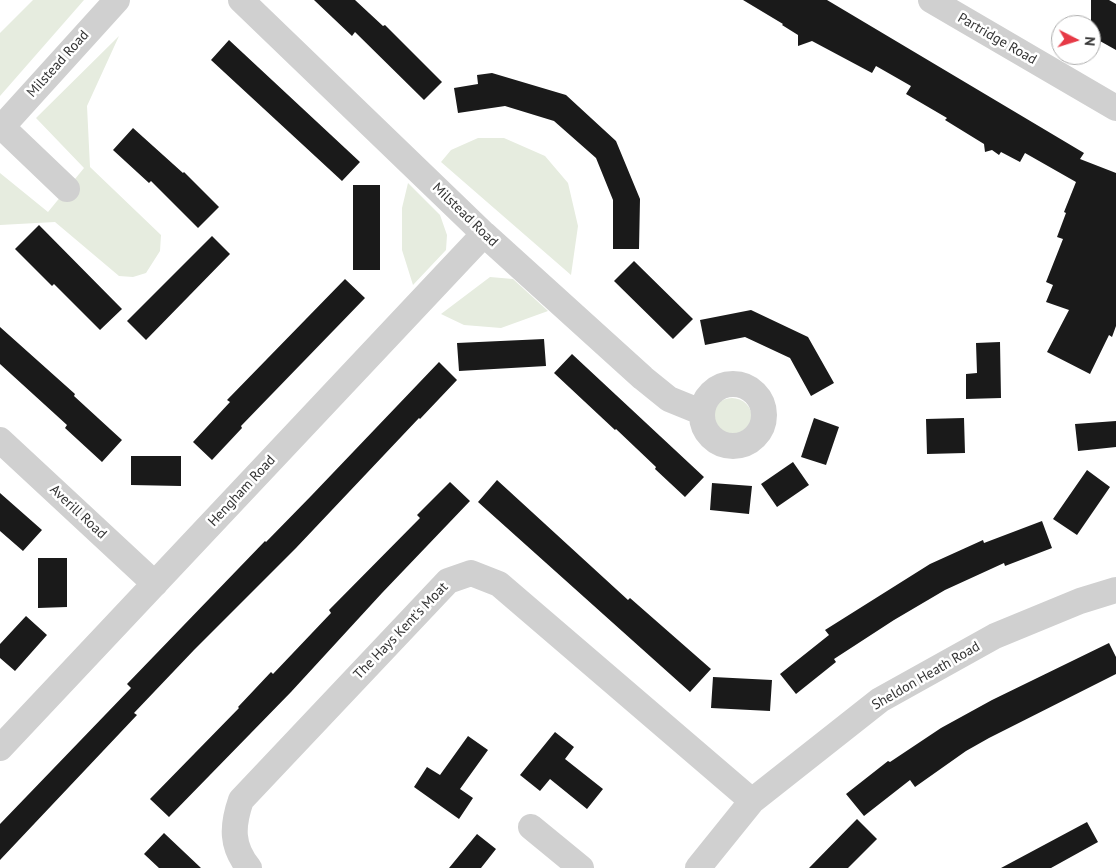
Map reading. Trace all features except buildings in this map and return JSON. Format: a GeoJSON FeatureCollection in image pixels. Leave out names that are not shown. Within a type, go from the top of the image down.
{"type":"FeatureCollection","features":[{"type":"Feature","properties":{"kind":"street","name":"Milstead Road"},"geometry":{"type":"LineString","coordinates":[[1,128],[117,0]]}},
{"type":"Feature","properties":{"kind":"street","name":"Milstead Road"},"geometry":{"type":"LineString","coordinates":[[241,0],[484,234],[642,378],[669,399],[702,412]]}},
{"type":"Feature","properties":{"kind":"street","name":"Partridge Road"},"geometry":{"type":"LineString","coordinates":[[931,0],[1116,108]]}},
{"type":"Feature","properties":{"kind":"street"},"geometry":{"type":"LineString","coordinates":[[1,128],[67,188]]}},
{"type":"Feature","properties":{"kind":"street","name":"Hengham Road"},"geometry":{"type":"LineString","coordinates":[[0,748],[484,234]]}},
{"type":"Feature","properties":{"kind":"street","name":"Averill Road"},"geometry":{"type":"LineString","coordinates":[[0,440],[155,584]]}},
{"type":"Feature","properties":{"kind":"street","name":"The Hays Kent's Moat"},"geometry":{"type":"LineString","coordinates":[[249,868],[241,858],[235,843],[233,828],[241,800],[448,581],[471,573],[499,584],[752,801]]}},
{"type":"Feature","properties":{"kind":"street","name":"Sheldon Heath Road"},"geometry":{"type":"LineString","coordinates":[[698,868],[752,801],[880,700],[995,636],[1080,601],[1116,590]]}},
{"type":"Feature","properties":{"kind":"street"},"geometry":{"type":"LineString","coordinates":[[531,827],[553,859],[582,868]]}},
{"type":"Feature","properties":{"kind":"shaded area"},"geometry":{"type":"Polygon","coordinates":[[[33,0],[84,0],[0,96],[0,33],[33,0]]]}},
{"type":"Feature","properties":{"kind":"shaded area"},"geometry":{"type":"Polygon","coordinates":[[[119,36],[87,106],[90,167],[161,235],[160,251],[146,273],[133,277],[119,276],[55,222],[0,225],[0,173],[48,212],[84,168],[36,118],[119,36]]]}},
{"type":"Feature","properties":{"kind":"shaded area"},"geometry":{"type":"Polygon","coordinates":[[[478,138],[504,138],[545,156],[568,183],[578,226],[571,275],[441,162],[451,150],[478,138]]]}},
{"type":"Feature","properties":{"kind":"shaded area"},"geometry":{"type":"Polygon","coordinates":[[[408,183],[440,215],[447,235],[446,250],[413,285],[402,250],[402,208],[408,183]]]}},
{"type":"Feature","properties":{"kind":"shaded area"},"geometry":{"type":"Polygon","coordinates":[[[490,277],[513,279],[548,311],[501,328],[464,325],[441,314],[490,277]]]}},
{"type":"Feature","properties":{"kind":"shaded area"},"geometry":{"type":"Polygon","coordinates":[[[736,398],[743,401],[749,407],[752,418],[751,426],[743,435],[736,438],[728,438],[721,435],[713,426],[712,414],[715,407],[724,399],[736,398]]]}}]}
